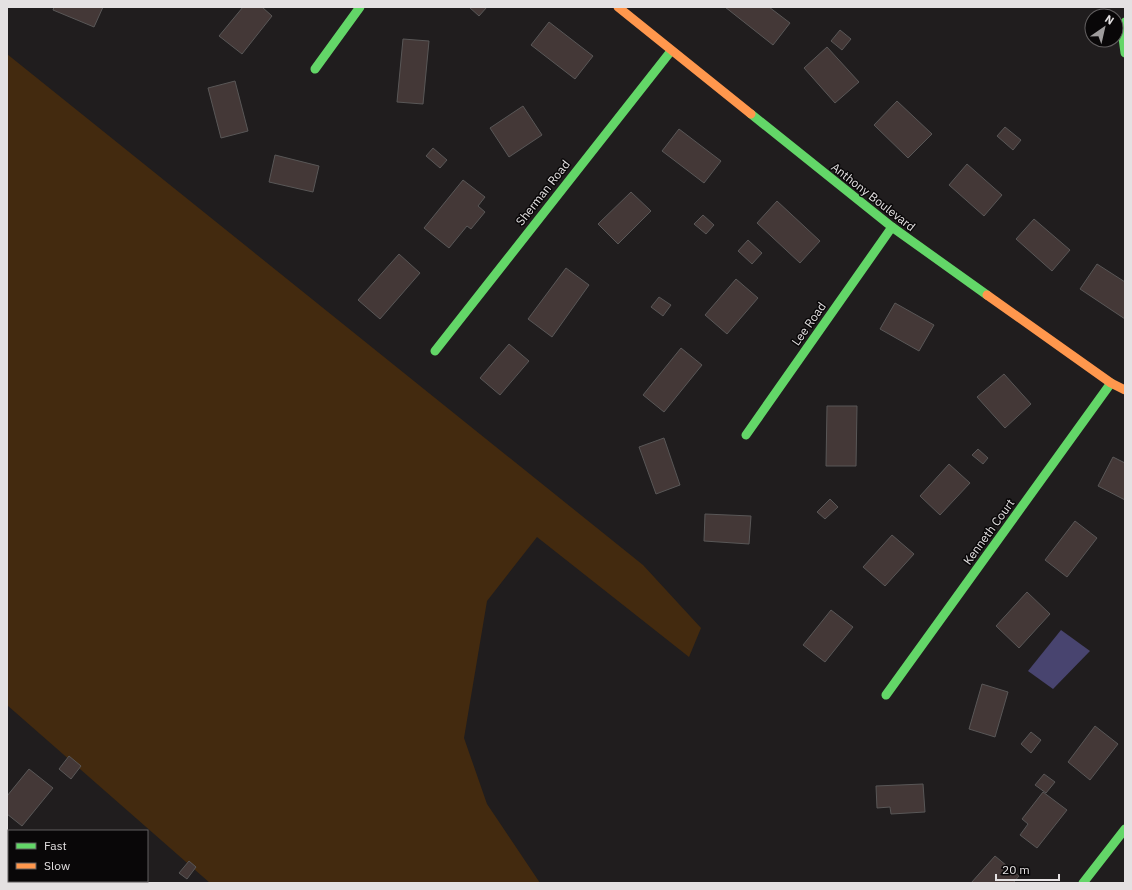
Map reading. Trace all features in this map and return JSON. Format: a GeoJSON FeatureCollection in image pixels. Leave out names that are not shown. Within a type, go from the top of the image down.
{"type":"FeatureCollection","features":[{"type":"Feature","properties":{"kind":"street"},"geometry":{"type":"LineString","coordinates":[[316,69],[360,7]]}},
{"type":"Feature","properties":{"kind":"street","name":"Anthony Boulevard"},"geometry":{"type":"LineString","coordinates":[[618,7],[892,227],[1111,383],[1125,390]]}},
{"type":"Feature","properties":{"kind":"street"},"geometry":{"type":"LineString","coordinates":[[1125,22],[1123,38],[1125,53]]}},
{"type":"Feature","properties":{"kind":"street","name":"Sherman Road"},"geometry":{"type":"LineString","coordinates":[[435,350],[671,51]]}},
{"type":"Feature","properties":{"kind":"street","name":"Lee Road"},"geometry":{"type":"LineString","coordinates":[[746,435],[892,227]]}},
{"type":"Feature","properties":{"kind":"street","name":"Kenneth Court"},"geometry":{"type":"LineString","coordinates":[[886,695],[1111,383]]}},
{"type":"Feature","properties":{"kind":"street"},"geometry":{"type":"LineString","coordinates":[[1083,883],[1125,829]]}},
{"type":"Feature","properties":{"kind":"shaded area"},"geometry":{"type":"Polygon","coordinates":[[[7,54],[643,565],[701,628],[689,657],[537,537],[487,601],[464,738],[487,804],[540,883],[210,883],[7,705],[7,54]]]}},
{"type":"Feature","properties":{"kind":"shaded area"},"geometry":{"type":"Polygon","coordinates":[[[1061,630],[1090,651],[1053,689],[1028,671],[1061,630]]]}},
{"type":"Feature","properties":{"kind":"building"},"geometry":{"type":"Polygon","coordinates":[[[54,7],[103,7],[94,27],[53,10],[54,7]]]}},
{"type":"Feature","properties":{"kind":"building"},"geometry":{"type":"Polygon","coordinates":[[[243,7],[262,7],[272,16],[242,54],[219,36],[243,7]]]}},
{"type":"Feature","properties":{"kind":"building"},"geometry":{"type":"Polygon","coordinates":[[[469,7],[487,7],[479,16],[469,7]]]}},
{"type":"Feature","properties":{"kind":"building"},"geometry":{"type":"Polygon","coordinates":[[[725,7],[769,7],[790,23],[773,45],[725,7]]]}},
{"type":"Feature","properties":{"kind":"building"},"geometry":{"type":"Polygon","coordinates":[[[549,22],[593,56],[575,79],[531,45],[549,22]]]}},
{"type":"Feature","properties":{"kind":"building"},"geometry":{"type":"Polygon","coordinates":[[[840,30],[851,39],[842,50],[831,41],[840,30]]]}},
{"type":"Feature","properties":{"kind":"building"},"geometry":{"type":"Polygon","coordinates":[[[403,39],[429,41],[423,104],[397,102],[403,39]]]}},
{"type":"Feature","properties":{"kind":"building"},"geometry":{"type":"Polygon","coordinates":[[[827,47],[859,82],[835,103],[804,68],[827,47]]]}},
{"type":"Feature","properties":{"kind":"building"},"geometry":{"type":"Polygon","coordinates":[[[235,81],[248,131],[221,138],[208,88],[235,81]]]}},
{"type":"Feature","properties":{"kind":"building"},"geometry":{"type":"Polygon","coordinates":[[[897,101],[932,134],[908,158],[874,125],[897,101]]]}},
{"type":"Feature","properties":{"kind":"building"},"geometry":{"type":"Polygon","coordinates":[[[523,106],[542,135],[509,157],[490,128],[523,106]]]}},
{"type":"Feature","properties":{"kind":"building"},"geometry":{"type":"Polygon","coordinates":[[[1005,127],[1021,140],[1013,150],[997,136],[1005,127]]]}},
{"type":"Feature","properties":{"kind":"building"},"geometry":{"type":"Polygon","coordinates":[[[679,129],[721,161],[704,183],[662,151],[679,129]]]}},
{"type":"Feature","properties":{"kind":"building"},"geometry":{"type":"Polygon","coordinates":[[[433,148],[447,160],[440,168],[426,156],[433,148]]]}},
{"type":"Feature","properties":{"kind":"building"},"geometry":{"type":"Polygon","coordinates":[[[275,155],[319,166],[313,192],[269,182],[275,155]]]}},
{"type":"Feature","properties":{"kind":"building"},"geometry":{"type":"Polygon","coordinates":[[[967,164],[1002,195],[984,216],[949,185],[967,164]]]}},
{"type":"Feature","properties":{"kind":"building"},"geometry":{"type":"Polygon","coordinates":[[[463,180],[485,197],[478,206],[485,212],[471,229],[467,226],[449,248],[424,228],[463,180]]]}},
{"type":"Feature","properties":{"kind":"building"},"geometry":{"type":"Polygon","coordinates":[[[631,192],[651,211],[618,244],[598,224],[631,192]]]}},
{"type":"Feature","properties":{"kind":"building"},"geometry":{"type":"Polygon","coordinates":[[[777,201],[820,241],[800,263],[757,223],[777,201]]]}},
{"type":"Feature","properties":{"kind":"building"},"geometry":{"type":"Polygon","coordinates":[[[703,215],[714,225],[706,234],[694,224],[703,215]]]}},
{"type":"Feature","properties":{"kind":"building"},"geometry":{"type":"Polygon","coordinates":[[[1034,219],[1070,250],[1052,271],[1016,239],[1034,219]]]}},
{"type":"Feature","properties":{"kind":"building"},"geometry":{"type":"Polygon","coordinates":[[[748,240],[762,253],[752,264],[738,251],[748,240]]]}},
{"type":"Feature","properties":{"kind":"building"},"geometry":{"type":"Polygon","coordinates":[[[399,254],[420,273],[380,319],[358,300],[399,254]]]}},
{"type":"Feature","properties":{"kind":"building"},"geometry":{"type":"Polygon","coordinates":[[[1097,264],[1125,282],[1125,319],[1080,289],[1097,264]]]}},
{"type":"Feature","properties":{"kind":"building"},"geometry":{"type":"Polygon","coordinates":[[[566,268],[589,285],[552,337],[528,319],[566,268]]]}},
{"type":"Feature","properties":{"kind":"building"},"geometry":{"type":"Polygon","coordinates":[[[736,279],[758,298],[727,334],[705,315],[736,279]]]}},
{"type":"Feature","properties":{"kind":"building"},"geometry":{"type":"Polygon","coordinates":[[[659,297],[671,305],[663,316],[651,307],[659,297]]]}},
{"type":"Feature","properties":{"kind":"building"},"geometry":{"type":"Polygon","coordinates":[[[895,303],[934,325],[919,351],[880,329],[895,303]]]}},
{"type":"Feature","properties":{"kind":"building"},"geometry":{"type":"Polygon","coordinates":[[[509,344],[529,361],[500,395],[480,378],[509,344]]]}},
{"type":"Feature","properties":{"kind":"building"},"geometry":{"type":"Polygon","coordinates":[[[681,348],[702,365],[664,412],[643,395],[681,348]]]}},
{"type":"Feature","properties":{"kind":"building"},"geometry":{"type":"Polygon","coordinates":[[[1004,374],[1031,404],[1005,428],[977,397],[1004,374]]]}},
{"type":"Feature","properties":{"kind":"building"},"geometry":{"type":"Polygon","coordinates":[[[827,406],[857,406],[856,466],[826,466],[827,406]]]}},
{"type":"Feature","properties":{"kind":"building"},"geometry":{"type":"Polygon","coordinates":[[[664,438],[680,485],[656,494],[639,447],[664,438]]]}},
{"type":"Feature","properties":{"kind":"building"},"geometry":{"type":"Polygon","coordinates":[[[978,449],[988,458],[983,464],[972,455],[978,449]]]}},
{"type":"Feature","properties":{"kind":"building"},"geometry":{"type":"Polygon","coordinates":[[[1113,457],[1125,463],[1125,500],[1098,486],[1113,457]]]}},
{"type":"Feature","properties":{"kind":"building"},"geometry":{"type":"Polygon","coordinates":[[[949,464],[970,483],[940,515],[920,496],[949,464]]]}},
{"type":"Feature","properties":{"kind":"building"},"geometry":{"type":"Polygon","coordinates":[[[830,499],[838,507],[825,519],[817,512],[830,499]]]}},
{"type":"Feature","properties":{"kind":"building"},"geometry":{"type":"Polygon","coordinates":[[[705,514],[751,516],[749,544],[704,541],[705,514]]]}},
{"type":"Feature","properties":{"kind":"building"},"geometry":{"type":"Polygon","coordinates":[[[1075,521],[1097,538],[1067,577],[1045,560],[1075,521]]]}},
{"type":"Feature","properties":{"kind":"building"},"geometry":{"type":"Polygon","coordinates":[[[892,535],[914,554],[885,586],[863,567],[892,535]]]}},
{"type":"Feature","properties":{"kind":"building"},"geometry":{"type":"Polygon","coordinates":[[[1027,592],[1050,614],[1019,648],[996,626],[1027,592]]]}},
{"type":"Feature","properties":{"kind":"building"},"geometry":{"type":"Polygon","coordinates":[[[831,610],[853,627],[825,662],[803,645],[831,610]]]}},
{"type":"Feature","properties":{"kind":"building"},"geometry":{"type":"Polygon","coordinates":[[[982,684],[1008,692],[995,737],[969,729],[982,684]]]}},
{"type":"Feature","properties":{"kind":"building"},"geometry":{"type":"Polygon","coordinates":[[[1095,726],[1118,744],[1090,780],[1068,762],[1095,726]]]}},
{"type":"Feature","properties":{"kind":"building"},"geometry":{"type":"Polygon","coordinates":[[[1031,732],[1041,740],[1031,753],[1021,744],[1031,732]]]}},
{"type":"Feature","properties":{"kind":"building"},"geometry":{"type":"Polygon","coordinates":[[[69,756],[81,766],[71,779],[59,769],[69,756]]]}},
{"type":"Feature","properties":{"kind":"building"},"geometry":{"type":"Polygon","coordinates":[[[29,769],[53,788],[22,826],[7,814],[7,796],[29,769]]]}},
{"type":"Feature","properties":{"kind":"building"},"geometry":{"type":"Polygon","coordinates":[[[1044,774],[1055,782],[1046,793],[1035,785],[1044,774]]]}},
{"type":"Feature","properties":{"kind":"building"},"geometry":{"type":"Polygon","coordinates":[[[923,784],[925,812],[891,814],[890,807],[877,808],[876,786],[923,784]]]}},
{"type":"Feature","properties":{"kind":"building"},"geometry":{"type":"Polygon","coordinates":[[[1043,792],[1067,810],[1037,848],[1020,835],[1028,824],[1022,819],[1043,792]]]}},
{"type":"Feature","properties":{"kind":"building"},"geometry":{"type":"Polygon","coordinates":[[[995,856],[1019,876],[1013,883],[971,883],[995,856]]]}},
{"type":"Feature","properties":{"kind":"building"},"geometry":{"type":"Polygon","coordinates":[[[189,861],[196,867],[187,879],[179,873],[189,861]]]}},
{"type":"Feature","properties":{"kind":"building"},"geometry":{"type":"Polygon","coordinates":[[[82,882],[142,882],[141,883],[82,882]]]}},
{"type":"Feature","properties":{"kind":"traffic: fast"},"geometry":{"type":"LineString","coordinates":[[315,69],[360,7]]}},
{"type":"Feature","properties":{"kind":"traffic: fast"},"geometry":{"type":"LineString","coordinates":[[1125,22],[1123,38],[1125,53]]}},
{"type":"Feature","properties":{"kind":"traffic: fast"},"geometry":{"type":"LineString","coordinates":[[435,351],[671,51]]}},
{"type":"Feature","properties":{"kind":"traffic: fast"},"geometry":{"type":"LineString","coordinates":[[751,114],[892,227],[987,295]]}},
{"type":"Feature","properties":{"kind":"traffic: fast"},"geometry":{"type":"LineString","coordinates":[[746,435],[892,227]]}},
{"type":"Feature","properties":{"kind":"traffic: fast"},"geometry":{"type":"LineString","coordinates":[[886,695],[1111,383]]}},
{"type":"Feature","properties":{"kind":"traffic: fast"},"geometry":{"type":"LineString","coordinates":[[1083,883],[1125,829]]}},
{"type":"Feature","properties":{"kind":"traffic: slow"},"geometry":{"type":"LineString","coordinates":[[618,7],[751,114]]}},
{"type":"Feature","properties":{"kind":"traffic: slow"},"geometry":{"type":"LineString","coordinates":[[987,295],[1111,383],[1125,390]]}}]}
